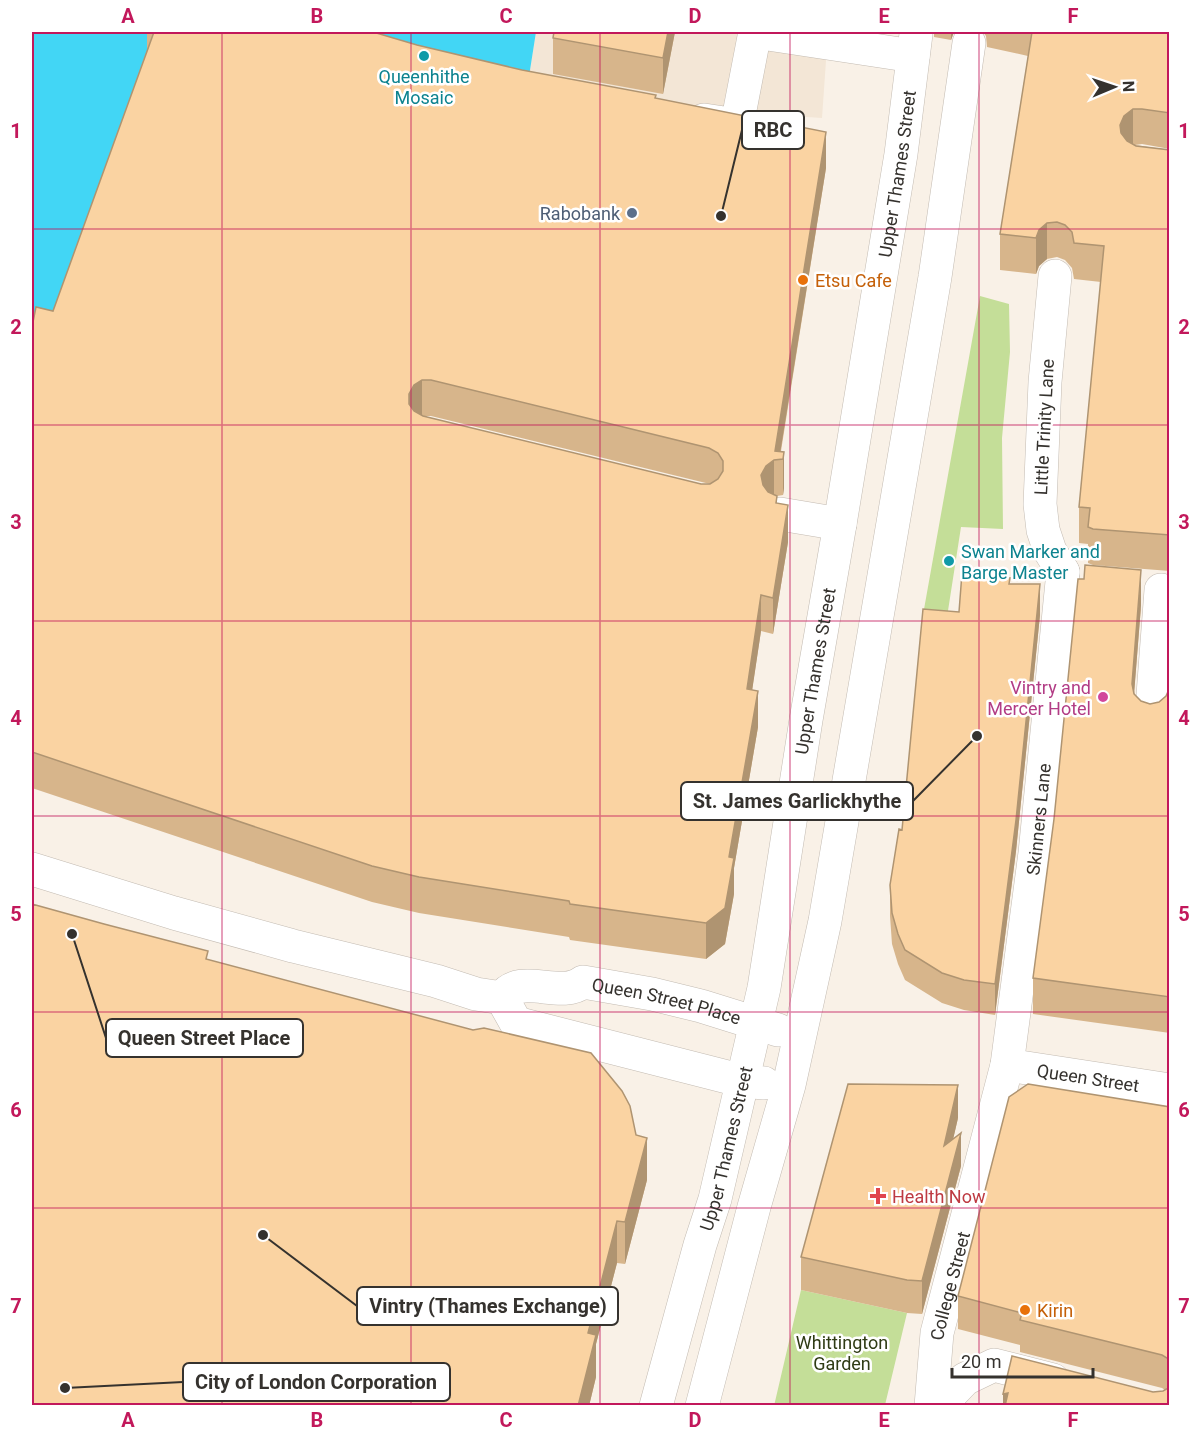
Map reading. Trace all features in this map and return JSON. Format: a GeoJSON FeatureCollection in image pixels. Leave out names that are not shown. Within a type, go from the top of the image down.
{"type":"FeatureCollection","features":[{"type":"Feature","properties":{"kind":"main road","name":"Upper Thames Street"},"geometry":{"type":"LineString","coordinates":[[656,1406],[700,1245],[715,1199],[764,988],[806,720],[901,154],[914,45],[756,32]]}},
{"type":"Feature","properties":{"kind":"main road"},"geometry":{"type":"LineString","coordinates":[[671,115],[749,127],[756,32]]}},
{"type":"Feature","properties":{"kind":"main road"},"geometry":{"type":"LineString","coordinates":[[702,1406],[754,1207],[789,1085],[825,921],[931,300],[969,43]]}},
{"type":"Feature","properties":{"kind":"main road","name":"Little Trinity Lane"},"geometry":{"type":"LineString","coordinates":[[1055,276],[1045,382],[1040,504],[1043,530],[1050,551],[1075,577]]}},
{"type":"Feature","properties":{"kind":"main road"},"geometry":{"type":"LineString","coordinates":[[780,514],[840,524]]}},
{"type":"Feature","properties":{"kind":"main road","name":"Skinners Lane"},"geometry":{"type":"LineString","coordinates":[[1007,1065],[1075,577]]}},
{"type":"Feature","properties":{"kind":"main road"},"geometry":{"type":"LineString","coordinates":[[1151,721],[1153,589]]}},
{"type":"Feature","properties":{"kind":"main road"},"geometry":{"type":"LineString","coordinates":[[32,869],[174,914],[436,981],[476,994],[502,998],[516,1023],[743,1081],[789,1085]]}},
{"type":"Feature","properties":{"kind":"main road","name":"Queen Street Place"},"geometry":{"type":"LineString","coordinates":[[502,998],[510,989],[521,986],[573,988],[583,982],[652,994],[701,1006],[800,1036]]}},
{"type":"Feature","properties":{"kind":"main road","name":"Queen Street"},"geometry":{"type":"LineString","coordinates":[[1007,1065],[1170,1090]]}},
{"type":"Feature","properties":{"kind":"main road","name":"College Street"},"geometry":{"type":"LineString","coordinates":[[931,1406],[937,1333],[1007,1065]]}},
{"type":"Feature","properties":{"kind":"main road"},"geometry":{"type":"LineString","coordinates":[[939,1406],[965,1379],[994,1365],[1077,1386]]}},
{"type":"Feature","properties":{"kind":"shaded area"},"geometry":{"type":"Polygon","coordinates":[[[536,32],[828,32],[822,118],[668,108],[528,83],[536,32]]]}},
{"type":"Feature","properties":{"kind":"green space"},"geometry":{"type":"Polygon","coordinates":[[[980,296],[1009,304],[1010,352],[1002,438],[1003,529],[961,527],[945,630],[921,626],[980,296]]]}},
{"type":"Feature","properties":{"kind":"green space","name":"Whittington Garden"},"geometry":{"type":"Polygon","coordinates":[[[801,1290],[907,1313],[885,1405],[774,1406],[801,1290]]]}},
{"type":"Feature","properties":{"kind":"water"},"geometry":{"type":"Polygon","coordinates":[[[32,32],[161,32],[60,318],[32,336],[32,32]]]}},
{"type":"Feature","properties":{"kind":"water"},"geometry":{"type":"Polygon","coordinates":[[[363,32],[536,32],[528,83],[363,32]]]}},
{"type":"Feature","properties":{"kind":"building"},"geometry":{"type":"Polygon","coordinates":[[[154,32],[373,32],[522,70],[656,95],[655,98],[826,132],[775,451],[784,452],[783,459],[774,460],[766,466],[761,475],[763,485],[768,492],[777,496],[776,503],[788,505],[773,598],[761,595],[747,689],[758,691],[729,857],[734,858],[725,908],[706,923],[570,904],[569,901],[419,877],[372,866],[32,752],[32,327],[36,307],[53,311],[154,32]],[[422,380],[414,385],[409,394],[409,404],[414,411],[423,416],[701,484],[710,484],[718,479],[723,471],[723,461],[718,453],[709,448],[431,380],[422,380]]]}},
{"type":"Feature","properties":{"kind":"building"},"geometry":{"type":"Polygon","coordinates":[[[554,32],[668,32],[663,58],[553,38],[554,32]]]}},
{"type":"Feature","properties":{"kind":"building"},"geometry":{"type":"Polygon","coordinates":[[[1032,32],[1170,32],[1170,113],[1133,109],[1124,116],[1120,125],[1121,133],[1127,141],[1136,146],[1170,150],[1170,535],[1093,529],[1088,527],[1090,508],[1079,507],[1104,246],[1074,243],[1072,232],[1065,225],[1057,222],[1047,223],[1039,230],[1036,238],[1000,234],[1032,32]]]}},
{"type":"Feature","properties":{"kind":"building"},"geometry":{"type":"Polygon","coordinates":[[[1085,565],[1141,570],[1132,684],[1134,694],[1141,701],[1150,704],[1159,702],[1166,696],[1170,687],[1170,997],[1033,978],[1054,819],[1078,579],[1084,579],[1085,565]]]}},
{"type":"Feature","properties":{"kind":"building"},"geometry":{"type":"Polygon","coordinates":[[[962,573],[1010,578],[1009,584],[1040,584],[1016,820],[995,984],[964,980],[942,973],[905,950],[892,913],[890,885],[899,829],[902,830],[923,609],[959,612],[962,573]]]}},
{"type":"Feature","properties":{"kind":"building"},"geometry":{"type":"Polygon","coordinates":[[[32,904],[208,951],[206,959],[473,1030],[484,1028],[591,1053],[622,1091],[630,1106],[636,1135],[647,1138],[625,1222],[617,1221],[588,1333],[596,1335],[578,1406],[32,1406],[32,904]]]}},
{"type":"Feature","properties":{"kind":"building"},"geometry":{"type":"Polygon","coordinates":[[[848,1084],[958,1085],[944,1146],[961,1133],[922,1281],[907,1280],[801,1257],[848,1084]]]}},
{"type":"Feature","properties":{"kind":"building"},"geometry":{"type":"Polygon","coordinates":[[[1028,1084],[1170,1107],[1170,1360],[1162,1355],[1020,1320],[1022,1313],[958,1296],[1009,1097],[1028,1084]]]}},
{"type":"Feature","properties":{"kind":"building"},"geometry":{"type":"Polygon","coordinates":[[[1012,1356],[1153,1392],[1163,1391],[1170,1387],[1170,1406],[1005,1406],[1008,1393],[1003,1394],[1012,1356]]]}},
{"type":"Feature","properties":{"kind":"place","name":"Queenhithe Mosaic"},"geometry":{"type":"Point","coordinates":[424,56]}},
{"type":"Feature","properties":{"kind":"place","name":"Rabobank"},"geometry":{"type":"Point","coordinates":[632,213]}},
{"type":"Feature","properties":{"kind":"place","name":"RBC"},"geometry":{"type":"Point","coordinates":[721,216]}},
{"type":"Feature","properties":{"kind":"place","name":"Etsu Cafe"},"geometry":{"type":"Point","coordinates":[803,280]}},
{"type":"Feature","properties":{"kind":"place","name":"Swan Marker and Barge Master"},"geometry":{"type":"Point","coordinates":[949,561]}},
{"type":"Feature","properties":{"kind":"place","name":"Vintry and Mercer Hotel"},"geometry":{"type":"Point","coordinates":[1103,697]}},
{"type":"Feature","properties":{"kind":"place","name":"St. James Garlickhythe"},"geometry":{"type":"Point","coordinates":[977,736]}},
{"type":"Feature","properties":{"kind":"place","name":"Queen Street Place"},"geometry":{"type":"Point","coordinates":[72,934]}},
{"type":"Feature","properties":{"kind":"place","name":"Health Now"},"geometry":{"type":"Point","coordinates":[878,1196]}},
{"type":"Feature","properties":{"kind":"place","name":"Vintry (Thames Exchange)"},"geometry":{"type":"Point","coordinates":[263,1235]}},
{"type":"Feature","properties":{"kind":"place","name":"Kirin"},"geometry":{"type":"Point","coordinates":[1025,1310]}},
{"type":"Feature","properties":{"kind":"place","name":"City of London Corporation"},"geometry":{"type":"Point","coordinates":[65,1388]}}]}
